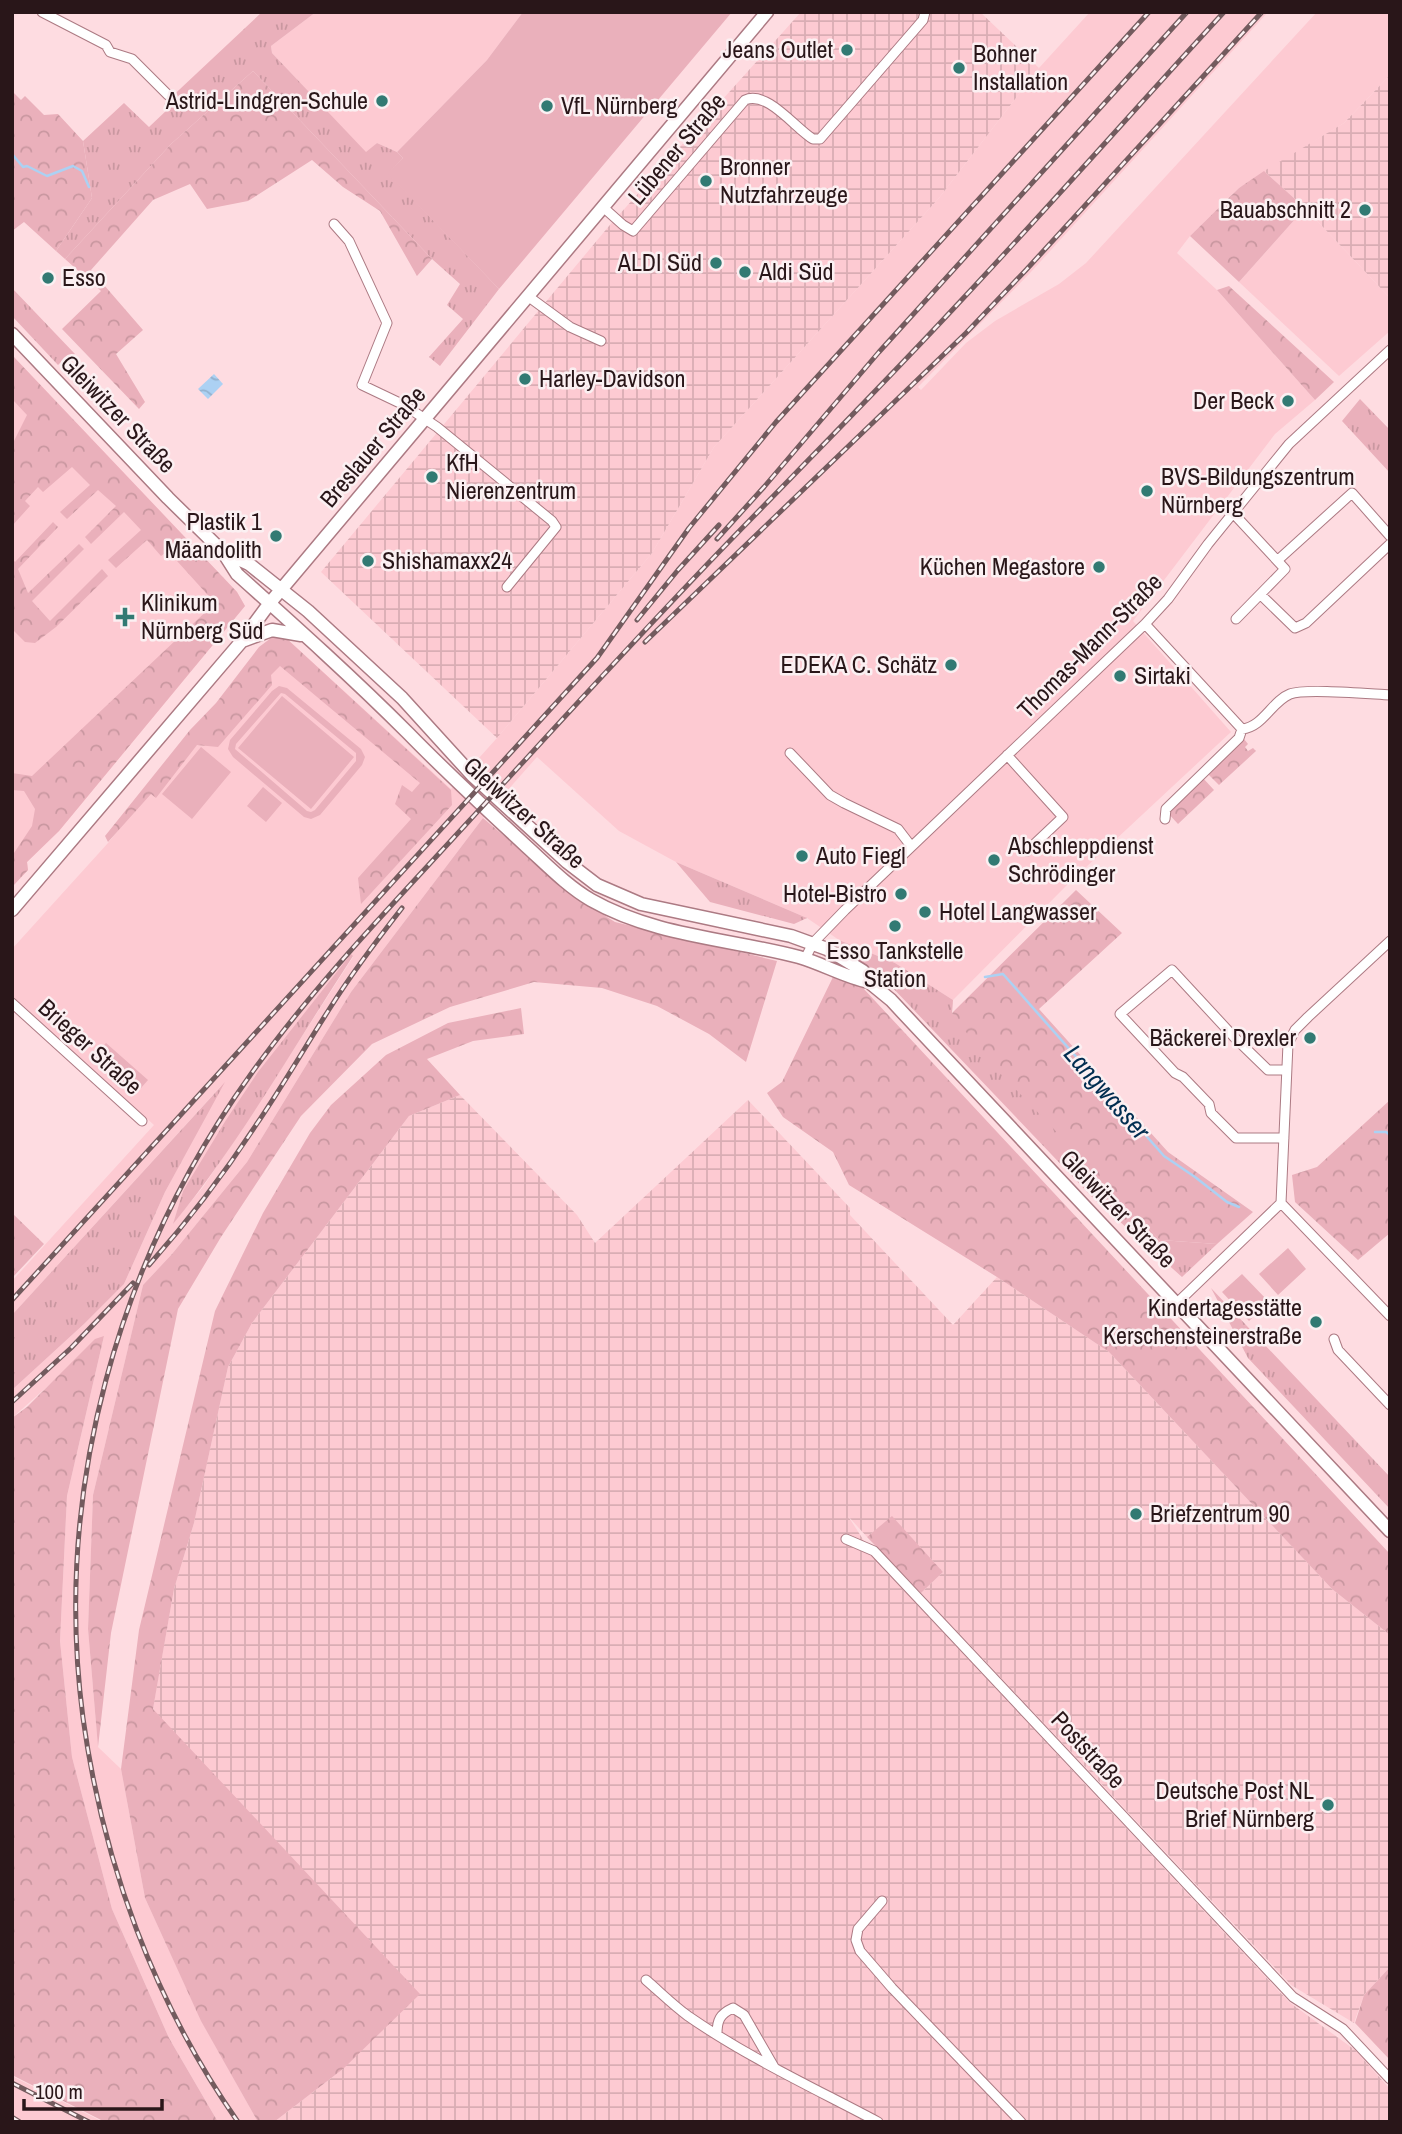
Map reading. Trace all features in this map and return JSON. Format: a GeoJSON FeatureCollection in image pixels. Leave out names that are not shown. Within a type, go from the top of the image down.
{"type":"FeatureCollection","features":[{"type":"Feature","properties":{"kind":"main road","name":"Breslauer Straße"},"geometry":{"type":"LineString","coordinates":[[12,909],[241,642],[269,604],[767,12]]}},
{"type":"Feature","properties":{"kind":"main road","name":"Gleiwitzer Straße"},"geometry":{"type":"LineString","coordinates":[[12,334],[223,552],[237,574],[388,714],[468,793],[584,895],[614,911],[653,925],[805,959],[869,982]]}},
{"type":"Feature","properties":{"kind":"main road","name":"Gleiwitzer Straße"},"geometry":{"type":"LineString","coordinates":[[223,552],[249,564],[282,589],[401,698],[485,788],[591,881],[641,904],[813,943],[863,971],[869,982],[891,1000],[1390,1531]]}},
{"type":"Feature","properties":{"kind":"main road"},"geometry":{"type":"LineString","coordinates":[[241,642],[276,629],[305,636]]}},
{"type":"Feature","properties":{"kind":"street"},"geometry":{"type":"LineString","coordinates":[[42,12],[106,46],[110,52],[132,59],[167,95]]}},
{"type":"Feature","properties":{"kind":"street","name":"Lübener Straße"},"geometry":{"type":"LineString","coordinates":[[604,208],[633,231],[745,100],[751,97],[765,100],[813,139],[820,138],[923,19],[925,12]]}},
{"type":"Feature","properties":{"kind":"street"},"geometry":{"type":"LineString","coordinates":[[334,224],[349,241],[387,323],[362,386],[392,398],[425,418],[556,527],[507,587]]}},
{"type":"Feature","properties":{"kind":"street"},"geometry":{"type":"LineString","coordinates":[[529,297],[570,327],[601,341]]}},
{"type":"Feature","properties":{"kind":"street","name":"Thomas-Mann-Straße"},"geometry":{"type":"LineString","coordinates":[[805,959],[813,943],[911,846],[1145,624],[1168,599],[1289,444],[1390,350]]}},
{"type":"Feature","properties":{"kind":"street"},"geometry":{"type":"LineString","coordinates":[[1278,560],[1352,494],[1390,536]]}},
{"type":"Feature","properties":{"kind":"street"},"geometry":{"type":"LineString","coordinates":[[1233,513],[1285,569],[1236,619]]}},
{"type":"Feature","properties":{"kind":"street"},"geometry":{"type":"LineString","coordinates":[[1261,595],[1295,628],[1306,624],[1390,544]]}},
{"type":"Feature","properties":{"kind":"street"},"geometry":{"type":"LineString","coordinates":[[1145,624],[1242,729]]}},
{"type":"Feature","properties":{"kind":"street"},"geometry":{"type":"LineString","coordinates":[[1242,729],[1254,726],[1283,698],[1299,691],[1390,695]]}},
{"type":"Feature","properties":{"kind":"street"},"geometry":{"type":"LineString","coordinates":[[1165,819],[1166,809],[1239,738],[1242,729]]}},
{"type":"Feature","properties":{"kind":"street"},"geometry":{"type":"LineString","coordinates":[[790,753],[831,795],[898,829],[911,846]]}},
{"type":"Feature","properties":{"kind":"street"},"geometry":{"type":"LineString","coordinates":[[1007,755],[1063,817],[1027,851]]}},
{"type":"Feature","properties":{"kind":"street"},"geometry":{"type":"LineString","coordinates":[[1177,1303],[1281,1203],[1288,1044],[1294,1030],[1390,941]]}},
{"type":"Feature","properties":{"kind":"street"},"geometry":{"type":"LineString","coordinates":[[1284,1138],[1236,1138],[1211,1113],[1209,1104],[1183,1077],[1175,1073],[1120,1014],[1172,970],[1268,1070],[1286,1070]]}},
{"type":"Feature","properties":{"kind":"street","name":"Brieger Straße"},"geometry":{"type":"LineString","coordinates":[[12,1003],[142,1121]]}},
{"type":"Feature","properties":{"kind":"street"},"geometry":{"type":"LineString","coordinates":[[1281,1203],[1390,1316]]}},
{"type":"Feature","properties":{"kind":"street"},"geometry":{"type":"LineString","coordinates":[[1334,1339],[1338,1350],[1390,1405]]}},
{"type":"Feature","properties":{"kind":"street","name":"Poststraße"},"geometry":{"type":"LineString","coordinates":[[846,1539],[874,1550],[1293,1997],[1343,2029],[1390,2078]]}},
{"type":"Feature","properties":{"kind":"street"},"geometry":{"type":"LineString","coordinates":[[882,1901],[858,1929],[856,1940],[860,1951],[1021,2122]]}},
{"type":"Feature","properties":{"kind":"street"},"geometry":{"type":"LineString","coordinates":[[646,1980],[686,2014],[775,2069],[878,2122]]}},
{"type":"Feature","properties":{"kind":"street"},"geometry":{"type":"LineString","coordinates":[[713,2031],[723,2012],[733,2008],[743,2012],[775,2069]]}},
{"type":"Feature","properties":{"kind":"shaded area","name":"Astrid-Lindgren-Schule"},"geometry":{"type":"Polygon","coordinates":[[[316,12],[523,12],[487,60],[397,152],[377,143],[366,153],[272,53],[271,46],[316,12]]]}},
{"type":"Feature","properties":{"kind":"shaded area"},"geometry":{"type":"Polygon","coordinates":[[[801,12],[980,12],[1039,68],[939,198],[714,447],[652,553],[497,738],[321,572],[609,226],[801,12]]]}},
{"type":"Feature","properties":{"kind":"shaded area"},"geometry":{"type":"Polygon","coordinates":[[[1090,12],[1268,12],[1030,273],[918,387],[921,390],[966,343],[995,321],[1059,284],[1086,263],[1317,12],[1390,12],[1390,75],[1344,123],[1239,188],[1190,236],[1177,253],[1217,290],[1315,400],[1275,434],[1133,621],[1231,732],[1069,883],[953,1000],[895,963],[839,940],[807,918],[676,862],[619,831],[537,757],[483,818],[351,992],[247,1162],[172,1254],[143,1285],[93,1495],[88,1629],[98,1747],[121,1769],[145,1898],[201,2020],[258,2122],[218,2122],[169,2038],[112,1909],[72,1757],[60,1641],[67,1496],[104,1336],[12,1418],[12,1390],[124,1284],[165,1192],[222,1085],[12,1315],[12,1281],[154,1125],[12,996],[12,949],[108,843],[271,638],[286,638],[451,789],[652,553],[714,447],[939,198],[1039,68],[1090,12]],[[352,955],[332,979],[183,1191],[174,1222],[203,1187],[352,955]]]}},
{"type":"Feature","properties":{"kind":"shaded area"},"geometry":{"type":"Polygon","coordinates":[[[1390,75],[1390,298],[1305,208],[1264,171],[1344,123],[1390,75]]]}},
{"type":"Feature","properties":{"kind":"shaded area"},"geometry":{"type":"Polygon","coordinates":[[[1305,208],[1390,298],[1390,331],[1339,376],[1239,282],[1305,208]]]}},
{"type":"Feature","properties":{"kind":"shaded area","name":"Klinikum Nürnberg Süd"},"geometry":{"type":"Polygon","coordinates":[[[12,355],[237,592],[245,606],[59,831],[27,862],[28,870],[12,887],[12,355]]]}},
{"type":"Feature","properties":{"kind":"shaded area"},"geometry":{"type":"Polygon","coordinates":[[[460,1095],[577,1215],[595,1243],[748,1100],[850,1208],[850,1215],[953,1325],[997,1277],[1109,1352],[1332,1589],[1390,1635],[1390,1967],[1364,1995],[1354,2023],[1291,1985],[921,1593],[943,1572],[892,1517],[867,1537],[848,1516],[879,1564],[1289,2002],[1355,2050],[1390,2089],[1390,2122],[274,2122],[343,2069],[153,1708],[174,1589],[194,1523],[228,1367],[252,1323],[409,1116],[460,1095]]]}},
{"type":"Feature","properties":{"kind":"shaded area"},"geometry":{"type":"Polygon","coordinates":[[[12,2076],[103,2122],[12,2122],[12,2076]]]}},
{"type":"Feature","properties":{"kind":"green space"},"geometry":{"type":"Polygon","coordinates":[[[262,12],[316,12],[271,46],[272,53],[366,152],[377,143],[397,152],[403,158],[388,173],[499,289],[440,366],[429,357],[463,319],[447,305],[460,284],[432,259],[253,71],[171,144],[65,259],[56,251],[92,198],[83,141],[124,103],[149,127],[168,109],[164,104],[262,12]]]}},
{"type":"Feature","properties":{"kind":"green space","name":"VfL Nürnberg"},"geometry":{"type":"Polygon","coordinates":[[[523,12],[732,12],[499,289],[387,173],[403,158],[397,152],[487,60],[523,12]]]}},
{"type":"Feature","properties":{"kind":"green space"},"geometry":{"type":"Polygon","coordinates":[[[253,71],[432,259],[417,276],[380,211],[343,187],[312,160],[248,201],[207,209],[190,184],[153,200],[91,270],[143,330],[116,354],[145,402],[139,409],[62,329],[101,291],[65,259],[171,144],[253,71]]]}},
{"type":"Feature","properties":{"kind":"green space"},"geometry":{"type":"Polygon","coordinates":[[[12,91],[21,100],[25,96],[44,115],[58,114],[83,141],[92,198],[56,251],[24,222],[12,231],[12,91]]]}},
{"type":"Feature","properties":{"kind":"green space"},"geometry":{"type":"Polygon","coordinates":[[[1264,171],[1305,208],[1239,282],[1190,236],[1239,188],[1264,171]]]}},
{"type":"Feature","properties":{"kind":"green space"},"geometry":{"type":"Polygon","coordinates":[[[1229,286],[1334,382],[1315,400],[1217,290],[1229,286]]]}},
{"type":"Feature","properties":{"kind":"green space"},"geometry":{"type":"Polygon","coordinates":[[[12,288],[75,354],[66,357],[58,365],[12,316],[12,288]]]}},
{"type":"Feature","properties":{"kind":"green space"},"geometry":{"type":"Polygon","coordinates":[[[12,355],[237,592],[245,606],[59,831],[27,862],[28,870],[12,887],[12,856],[32,826],[35,809],[24,791],[12,790],[12,773],[32,776],[215,603],[177,561],[192,547],[184,539],[161,556],[147,540],[116,568],[108,560],[141,530],[124,512],[91,544],[85,537],[116,506],[98,490],[67,519],[60,512],[90,485],[72,467],[43,492],[38,487],[25,501],[30,506],[12,526],[12,445],[27,415],[12,399],[12,355]]]}},
{"type":"Feature","properties":{"kind":"green space"},"geometry":{"type":"Polygon","coordinates":[[[1360,399],[1390,430],[1390,473],[1342,421],[1360,399]]]}},
{"type":"Feature","properties":{"kind":"green space"},"geometry":{"type":"Polygon","coordinates":[[[53,522],[58,527],[18,569],[28,593],[79,544],[84,549],[32,601],[50,621],[102,569],[108,576],[56,627],[35,643],[25,642],[12,629],[12,558],[15,562],[53,522]]]}},
{"type":"Feature","properties":{"kind":"green space"},"geometry":{"type":"Polygon","coordinates":[[[271,638],[286,638],[451,790],[452,805],[361,904],[358,878],[411,819],[395,804],[402,785],[412,792],[420,783],[280,666],[271,675],[272,685],[218,747],[197,745],[156,798],[151,794],[108,842],[105,836],[259,647],[271,638]]]}},
{"type":"Feature","properties":{"kind":"green space"},"geometry":{"type":"Polygon","coordinates":[[[279,686],[287,688],[361,749],[365,757],[362,765],[320,815],[311,819],[304,817],[233,757],[228,749],[230,740],[279,686]],[[281,693],[236,744],[235,749],[311,812],[356,761],[356,753],[281,693]]]}},
{"type":"Feature","properties":{"kind":"green space"},"geometry":{"type":"Polygon","coordinates":[[[282,696],[354,757],[311,809],[238,748],[282,696]]]}},
{"type":"Feature","properties":{"kind":"green space"},"geometry":{"type":"Polygon","coordinates":[[[1244,739],[1248,744],[1245,747],[1248,751],[1253,748],[1256,751],[1219,785],[1207,773],[1244,739]]]}},
{"type":"Feature","properties":{"kind":"green space"},"geometry":{"type":"Polygon","coordinates":[[[201,747],[231,772],[192,819],[162,794],[201,747]]]}},
{"type":"Feature","properties":{"kind":"green space"},"geometry":{"type":"Polygon","coordinates":[[[1202,777],[1214,790],[1178,824],[1166,811],[1202,777]]]}},
{"type":"Feature","properties":{"kind":"green space"},"geometry":{"type":"Polygon","coordinates":[[[263,787],[282,803],[266,822],[247,806],[263,787]]]}},
{"type":"Feature","properties":{"kind":"green space"},"geometry":{"type":"Polygon","coordinates":[[[483,818],[578,899],[615,922],[777,961],[746,1062],[709,1034],[657,1006],[602,988],[534,982],[450,1007],[372,1044],[301,1116],[221,1237],[178,1309],[111,1633],[98,1747],[88,1629],[93,1495],[143,1285],[172,1254],[247,1162],[351,992],[483,818]]]}},
{"type":"Feature","properties":{"kind":"green space"},"geometry":{"type":"Polygon","coordinates":[[[676,862],[807,918],[794,924],[710,902],[676,862]]]}},
{"type":"Feature","properties":{"kind":"green space"},"geometry":{"type":"Polygon","coordinates":[[[1076,890],[1122,933],[1039,1009],[1168,1152],[1253,1212],[1217,1244],[1160,1240],[983,1055],[952,1013],[1076,890]]]}},
{"type":"Feature","properties":{"kind":"green space"},"geometry":{"type":"Polygon","coordinates":[[[839,940],[895,963],[953,1000],[952,1013],[1160,1240],[1217,1244],[1182,1277],[1091,1196],[890,985],[838,948],[839,940]]]}},
{"type":"Feature","properties":{"kind":"green space"},"geometry":{"type":"Polygon","coordinates":[[[351,954],[353,956],[222,1160],[173,1224],[183,1191],[226,1120],[258,1072],[351,954]]]}},
{"type":"Feature","properties":{"kind":"green space"},"geometry":{"type":"Polygon","coordinates":[[[833,977],[863,988],[1390,1554],[1390,1635],[1332,1589],[1109,1352],[997,1277],[849,1185],[833,1152],[783,1117],[767,1093],[782,1082],[833,977]]]}},
{"type":"Feature","properties":{"kind":"green space"},"geometry":{"type":"Polygon","coordinates":[[[521,1008],[524,1034],[473,1041],[427,1059],[460,1095],[409,1116],[252,1323],[228,1367],[194,1523],[174,1589],[153,1709],[420,1994],[343,2069],[274,2122],[258,2122],[201,2021],[145,1898],[121,1769],[139,1630],[215,1311],[263,1213],[310,1133],[331,1105],[386,1055],[448,1023],[521,1008]]]}},
{"type":"Feature","properties":{"kind":"green space"},"geometry":{"type":"Polygon","coordinates":[[[106,1043],[148,1080],[134,1096],[92,1058],[106,1043]]]}},
{"type":"Feature","properties":{"kind":"green space"},"geometry":{"type":"Polygon","coordinates":[[[225,1082],[165,1192],[124,1284],[12,1390],[12,1315],[225,1082]]]}},
{"type":"Feature","properties":{"kind":"green space"},"geometry":{"type":"Polygon","coordinates":[[[1390,1100],[1390,1233],[1358,1260],[1295,1202],[1292,1175],[1317,1167],[1390,1100]]]}},
{"type":"Feature","properties":{"kind":"green space"},"geometry":{"type":"Polygon","coordinates":[[[12,1213],[44,1244],[12,1278],[12,1213]]]}},
{"type":"Feature","properties":{"kind":"green space"},"geometry":{"type":"Polygon","coordinates":[[[1288,1248],[1306,1269],[1278,1295],[1259,1274],[1288,1248]]]}},
{"type":"Feature","properties":{"kind":"green space"},"geometry":{"type":"Polygon","coordinates":[[[1242,1274],[1269,1302],[1249,1321],[1222,1292],[1242,1274]]]}},
{"type":"Feature","properties":{"kind":"green space"},"geometry":{"type":"Polygon","coordinates":[[[1211,1288],[1390,1477],[1390,1509],[1248,1358],[1211,1288]]]}},
{"type":"Feature","properties":{"kind":"green space"},"geometry":{"type":"Polygon","coordinates":[[[104,1336],[67,1496],[60,1641],[72,1757],[112,1909],[169,2038],[218,2122],[105,2122],[12,2075],[12,1418],[27,1407],[95,1339],[104,1336]]]}},
{"type":"Feature","properties":{"kind":"green space"},"geometry":{"type":"Polygon","coordinates":[[[892,1516],[943,1572],[921,1593],[867,1537],[892,1516]]]}},
{"type":"Feature","properties":{"kind":"green space"},"geometry":{"type":"Polygon","coordinates":[[[1390,1967],[1390,2060],[1355,2023],[1364,1995],[1390,1967]]]}},
{"type":"Feature","properties":{"kind":"water"},"geometry":{"type":"Polygon","coordinates":[[[214,374],[223,384],[208,399],[198,389],[214,374]]]}},
{"type":"Feature","properties":{"kind":"waterway"},"geometry":{"type":"LineString","coordinates":[[12,154],[23,167],[27,166],[47,176],[73,166],[82,171],[89,187]]}},
{"type":"Feature","properties":{"kind":"waterway","name":"Langwasser"},"geometry":{"type":"LineString","coordinates":[[985,977],[1003,974],[1164,1156],[1227,1202],[1239,1207]]}},
{"type":"Feature","properties":{"kind":"waterway","name":"Langwasser"},"geometry":{"type":"LineString","coordinates":[[1375,1132],[1386,1132],[1390,1135]]}},
{"type":"Feature","properties":{"kind":"railway"},"geometry":{"type":"LineString","coordinates":[[12,1300],[597,658],[689,528],[776,422],[1149,12]]}},
{"type":"Feature","properties":{"kind":"railway"},"geometry":{"type":"LineString","coordinates":[[717,539],[879,352],[1187,12]]}},
{"type":"Feature","properties":{"kind":"railway"},"geometry":{"type":"LineString","coordinates":[[238,2122],[181,2029],[157,1980],[119,1878],[92,1772],[83,1718],[76,1633],[78,1548],[88,1463],[106,1380],[131,1299],[164,1221],[204,1145],[251,1074],[356,944],[643,632],[989,270],[1224,12]]}},
{"type":"Feature","properties":{"kind":"railway"},"geometry":{"type":"LineString","coordinates":[[645,642],[966,333],[1262,12]]}},
{"type":"Feature","properties":{"kind":"railway"},"geometry":{"type":"LineString","coordinates":[[637,620],[719,525]]}},
{"type":"Feature","properties":{"kind":"railway"},"geometry":{"type":"LineString","coordinates":[[149,1265],[192,1214],[231,1161],[347,982],[402,908]]}},
{"type":"Feature","properties":{"kind":"railway"},"geometry":{"type":"LineString","coordinates":[[12,1402],[71,1348],[133,1283]]}},
{"type":"Feature","properties":{"kind":"railway"},"geometry":{"type":"LineString","coordinates":[[12,2083],[89,2122]]}},
{"type":"Feature","properties":{"kind":"railway"},"geometry":{"type":"LineString","coordinates":[[12,2117],[20,2122]]}},
{"type":"Feature","properties":{"kind":"place","name":"Jeans Outlet"},"geometry":{"type":"Point","coordinates":[847,50]}},
{"type":"Feature","properties":{"kind":"place","name":"Bohner Installation"},"geometry":{"type":"Point","coordinates":[959,68]}},
{"type":"Feature","properties":{"kind":"place","name":"Astrid-Lindgren-Schule"},"geometry":{"type":"Point","coordinates":[382,101]}},
{"type":"Feature","properties":{"kind":"place","name":"VfL Nürnberg"},"geometry":{"type":"Point","coordinates":[547,106]}},
{"type":"Feature","properties":{"kind":"place","name":"Bronner Nutzfahrzeuge"},"geometry":{"type":"Point","coordinates":[706,181]}},
{"type":"Feature","properties":{"kind":"place","name":"Bauabschnitt 2"},"geometry":{"type":"Point","coordinates":[1365,210]}},
{"type":"Feature","properties":{"kind":"place","name":"ALDI Süd"},"geometry":{"type":"Point","coordinates":[716,263]}},
{"type":"Feature","properties":{"kind":"place","name":"Aldi Süd"},"geometry":{"type":"Point","coordinates":[745,272]}},
{"type":"Feature","properties":{"kind":"place","name":"Esso"},"geometry":{"type":"Point","coordinates":[48,278]}},
{"type":"Feature","properties":{"kind":"place","name":"Harley-Davidson"},"geometry":{"type":"Point","coordinates":[525,379]}},
{"type":"Feature","properties":{"kind":"place","name":"Der Beck"},"geometry":{"type":"Point","coordinates":[1288,401]}},
{"type":"Feature","properties":{"kind":"place","name":"KfH Nierenzentrum"},"geometry":{"type":"Point","coordinates":[432,477]}},
{"type":"Feature","properties":{"kind":"place","name":"BVS-Bildungszentrum Nürnberg"},"geometry":{"type":"Point","coordinates":[1147,491]}},
{"type":"Feature","properties":{"kind":"place","name":"Plastik 1 Mäandolith"},"geometry":{"type":"Point","coordinates":[276,536]}},
{"type":"Feature","properties":{"kind":"place","name":"Shishamaxx24"},"geometry":{"type":"Point","coordinates":[368,561]}},
{"type":"Feature","properties":{"kind":"place","name":"Küchen Megastore"},"geometry":{"type":"Point","coordinates":[1099,567]}},
{"type":"Feature","properties":{"kind":"place","name":"Klinikum Nürnberg Süd"},"geometry":{"type":"Point","coordinates":[125,617]}},
{"type":"Feature","properties":{"kind":"place","name":"EDEKA C. Schätz"},"geometry":{"type":"Point","coordinates":[951,665]}},
{"type":"Feature","properties":{"kind":"place","name":"Sirtaki"},"geometry":{"type":"Point","coordinates":[1120,676]}},
{"type":"Feature","properties":{"kind":"place","name":"Auto Fiegl"},"geometry":{"type":"Point","coordinates":[802,856]}},
{"type":"Feature","properties":{"kind":"place","name":"Abschleppdienst Schrödinger"},"geometry":{"type":"Point","coordinates":[994,860]}},
{"type":"Feature","properties":{"kind":"place","name":"Hotel-Bistro"},"geometry":{"type":"Point","coordinates":[901,894]}},
{"type":"Feature","properties":{"kind":"place","name":"Hotel Langwasser"},"geometry":{"type":"Point","coordinates":[925,912]}},
{"type":"Feature","properties":{"kind":"place","name":"Esso Tankstelle Station"},"geometry":{"type":"Point","coordinates":[895,926]}},
{"type":"Feature","properties":{"kind":"place","name":"Bäckerei Drexler"},"geometry":{"type":"Point","coordinates":[1310,1038]}},
{"type":"Feature","properties":{"kind":"place","name":"Kindertagesstätte Kerschensteinerstraße"},"geometry":{"type":"Point","coordinates":[1316,1322]}},
{"type":"Feature","properties":{"kind":"place","name":"Briefzentrum 90"},"geometry":{"type":"Point","coordinates":[1136,1514]}},
{"type":"Feature","properties":{"kind":"place","name":"Deutsche Post NL Brief Nürnberg"},"geometry":{"type":"Point","coordinates":[1328,1805]}}]}
